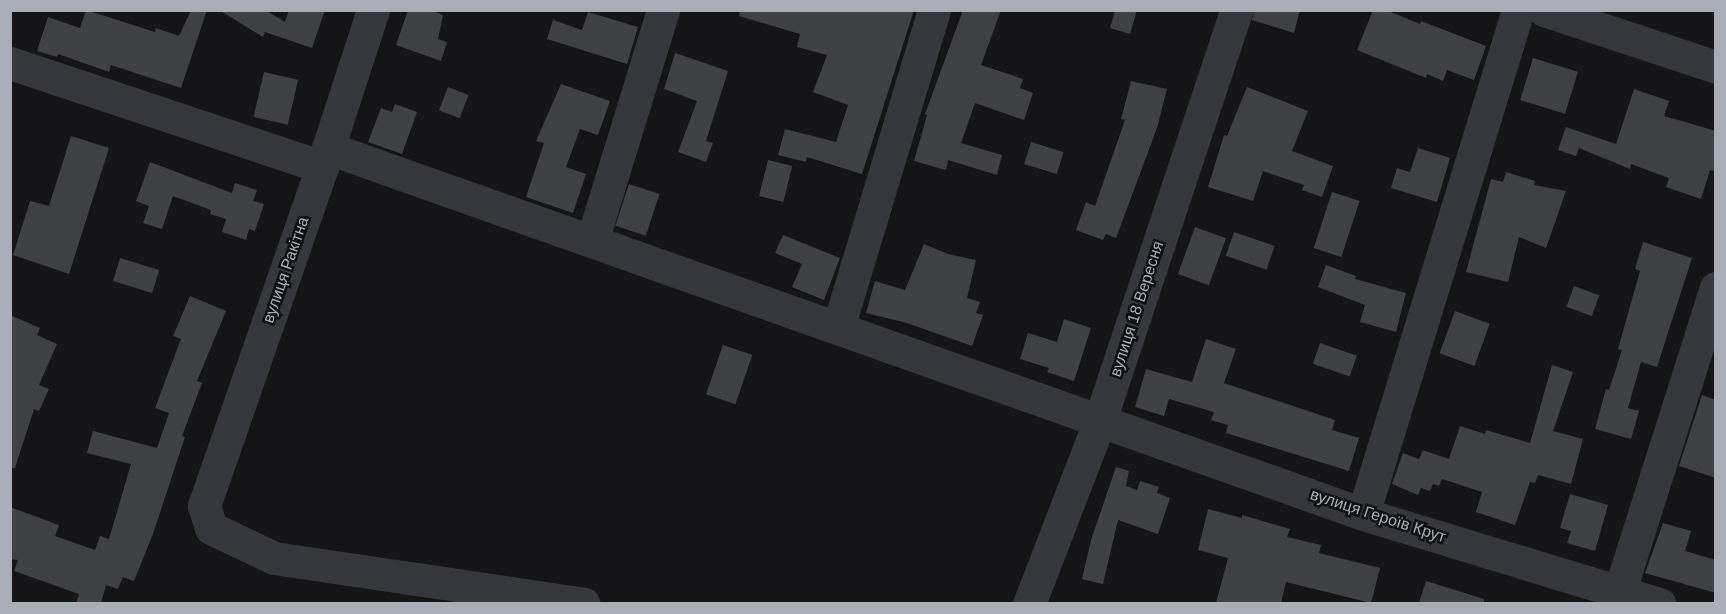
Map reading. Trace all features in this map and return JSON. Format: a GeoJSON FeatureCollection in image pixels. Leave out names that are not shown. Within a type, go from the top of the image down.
{"type":"FeatureCollection","features":[{"type":"Feature","properties":{"kind":"street","name":"вулиця Ракітна"},"geometry":{"type":"LineString","coordinates":[[372,10],[325,158],[204,506],[210,528],[274,558],[584,603]]}},
{"type":"Feature","properties":{"kind":"street"},"geometry":{"type":"LineString","coordinates":[[592,241],[663,10]]}},
{"type":"Feature","properties":{"kind":"street"},"geometry":{"type":"LineString","coordinates":[[838,328],[934,10]]}},
{"type":"Feature","properties":{"kind":"street","name":"вулиця 18 Вересня"},"geometry":{"type":"LineString","coordinates":[[1029,603],[1100,420],[1236,10]]}},
{"type":"Feature","properties":{"kind":"street"},"geometry":{"type":"LineString","coordinates":[[1363,514],[1518,10]]}},
{"type":"Feature","properties":{"kind":"street"},"geometry":{"type":"LineString","coordinates":[[1544,10],[1716,67]]}},
{"type":"Feature","properties":{"kind":"street","name":"вулиця Героїв Крут"},"geometry":{"type":"LineString","coordinates":[[10,63],[592,241],[1363,514],[1660,603]]}},
{"type":"Feature","properties":{"kind":"street"},"geometry":{"type":"LineString","coordinates":[[1620,590],[1716,288]]}},
{"type":"Feature","properties":{"kind":"building"},"geometry":{"type":"Polygon","coordinates":[[[86,10],[155,32],[156,28],[179,36],[191,10],[207,10],[181,88],[111,65],[109,72],[58,54],[57,57],[37,51],[48,17],[80,28],[86,10]]]}},
{"type":"Feature","properties":{"kind":"building"},"geometry":{"type":"Polygon","coordinates":[[[219,10],[265,10],[285,22],[289,10],[325,10],[312,48],[265,32],[263,37],[219,10]]]}},
{"type":"Feature","properties":{"kind":"building"},"geometry":{"type":"Polygon","coordinates":[[[408,10],[430,10],[443,15],[438,39],[447,42],[441,61],[396,45],[408,10]]]}},
{"type":"Feature","properties":{"kind":"building"},"geometry":{"type":"Polygon","coordinates":[[[740,10],[914,10],[862,174],[807,157],[806,162],[778,155],[785,129],[836,142],[848,105],[813,92],[827,55],[797,47],[800,34],[739,16],[740,10]]]}},
{"type":"Feature","properties":{"kind":"building"},"geometry":{"type":"Polygon","coordinates":[[[963,10],[1001,10],[981,65],[1023,79],[1020,88],[1033,93],[1024,120],[975,103],[961,143],[1002,155],[997,175],[948,160],[946,170],[914,161],[927,115],[925,114],[963,10]]]}},
{"type":"Feature","properties":{"kind":"building"},"geometry":{"type":"Polygon","coordinates":[[[1115,10],[1137,10],[1130,34],[1110,28],[1115,10]]]}},
{"type":"Feature","properties":{"kind":"building"},"geometry":{"type":"Polygon","coordinates":[[[1254,10],[1300,10],[1294,33],[1252,20],[1254,10]]]}},
{"type":"Feature","properties":{"kind":"building"},"geometry":{"type":"Polygon","coordinates":[[[1373,10],[1386,10],[1420,24],[1421,21],[1486,46],[1474,80],[1447,70],[1443,81],[1427,74],[1426,78],[1357,50],[1373,10]]]}},
{"type":"Feature","properties":{"kind":"building"},"geometry":{"type":"Polygon","coordinates":[[[588,12],[638,27],[627,64],[547,39],[553,20],[582,30],[588,12]]]}},
{"type":"Feature","properties":{"kind":"building"},"geometry":{"type":"Polygon","coordinates":[[[675,53],[728,71],[706,141],[713,143],[706,162],[678,152],[697,101],[664,89],[675,53]]]}},
{"type":"Feature","properties":{"kind":"building"},"geometry":{"type":"Polygon","coordinates":[[[1533,58],[1578,72],[1565,114],[1520,100],[1533,58]]]}},
{"type":"Feature","properties":{"kind":"building"},"geometry":{"type":"Polygon","coordinates":[[[264,72],[298,80],[288,125],[254,117],[264,72]]]}},
{"type":"Feature","properties":{"kind":"building"},"geometry":{"type":"Polygon","coordinates":[[[1131,81],[1167,89],[1157,128],[1116,238],[1106,234],[1103,240],[1076,230],[1086,202],[1095,206],[1125,120],[1121,119],[1131,81]]]}},
{"type":"Feature","properties":{"kind":"building"},"geometry":{"type":"Polygon","coordinates":[[[561,84],[610,101],[598,135],[580,129],[566,167],[586,174],[573,213],[526,197],[544,143],[536,141],[561,84]]]}},
{"type":"Feature","properties":{"kind":"building"},"geometry":{"type":"Polygon","coordinates":[[[448,87],[469,95],[460,118],[439,110],[448,87]]]}},
{"type":"Feature","properties":{"kind":"building"},"geometry":{"type":"Polygon","coordinates":[[[1247,87],[1308,111],[1292,151],[1333,166],[1322,197],[1302,190],[1304,185],[1263,171],[1253,201],[1208,187],[1224,135],[1227,136],[1247,87]]]}},
{"type":"Feature","properties":{"kind":"building"},"geometry":{"type":"Polygon","coordinates":[[[1634,89],[1669,101],[1664,116],[1716,131],[1716,172],[1710,170],[1701,199],[1666,187],[1669,178],[1631,164],[1630,169],[1579,148],[1576,156],[1558,150],[1566,127],[1616,144],[1634,89]]]}},
{"type":"Feature","properties":{"kind":"building"},"geometry":{"type":"Polygon","coordinates":[[[395,104],[417,112],[402,154],[368,142],[381,108],[392,112],[395,104]]]}},
{"type":"Feature","properties":{"kind":"building"},"geometry":{"type":"Polygon","coordinates":[[[71,136],[109,148],[69,274],[13,255],[30,201],[49,206],[71,136]]]}},
{"type":"Feature","properties":{"kind":"building"},"geometry":{"type":"Polygon","coordinates":[[[1031,142],[1064,152],[1057,174],[1024,164],[1031,142]]]}},
{"type":"Feature","properties":{"kind":"building"},"geometry":{"type":"Polygon","coordinates":[[[1418,148],[1450,158],[1437,202],[1391,188],[1397,168],[1410,172],[1418,148]]]}},
{"type":"Feature","properties":{"kind":"building"},"geometry":{"type":"Polygon","coordinates":[[[768,160],[792,166],[783,202],[759,196],[768,160]]]}},
{"type":"Feature","properties":{"kind":"building"},"geometry":{"type":"Polygon","coordinates":[[[150,162],[232,193],[235,183],[257,190],[253,201],[264,204],[255,231],[249,229],[246,240],[222,232],[226,219],[210,214],[211,210],[173,196],[162,229],[143,223],[149,206],[136,201],[150,162]]]}},
{"type":"Feature","properties":{"kind":"building"},"geometry":{"type":"Polygon","coordinates":[[[1506,172],[1535,181],[1534,185],[1566,191],[1546,248],[1519,237],[1508,282],[1466,272],[1491,179],[1503,182],[1506,172]]]}},
{"type":"Feature","properties":{"kind":"building"},"geometry":{"type":"Polygon","coordinates":[[[629,184],[659,194],[646,236],[615,226],[629,184]]]}},
{"type":"Feature","properties":{"kind":"building"},"geometry":{"type":"Polygon","coordinates":[[[1332,192],[1360,201],[1341,257],[1314,248],[1332,192]]]}},
{"type":"Feature","properties":{"kind":"building"},"geometry":{"type":"Polygon","coordinates":[[[1195,227],[1226,238],[1209,285],[1178,274],[1195,227]]]}},
{"type":"Feature","properties":{"kind":"building"},"geometry":{"type":"Polygon","coordinates":[[[1234,232],[1275,246],[1267,270],[1226,256],[1234,232]]]}},
{"type":"Feature","properties":{"kind":"building"},"geometry":{"type":"Polygon","coordinates":[[[783,235],[840,258],[824,300],[792,287],[802,264],[775,253],[783,235]]]}},
{"type":"Feature","properties":{"kind":"building"},"geometry":{"type":"Polygon","coordinates":[[[1643,242],[1692,258],[1657,367],[1641,362],[1628,408],[1639,411],[1631,439],[1595,429],[1606,389],[1609,390],[1622,350],[1618,349],[1640,271],[1635,269],[1643,242]]]}},
{"type":"Feature","properties":{"kind":"building"},"geometry":{"type":"Polygon","coordinates":[[[924,244],[948,254],[976,260],[967,298],[980,302],[976,313],[983,315],[972,346],[907,323],[866,313],[875,281],[905,290],[924,244]]]}},
{"type":"Feature","properties":{"kind":"building"},"geometry":{"type":"Polygon","coordinates":[[[120,258],[159,270],[152,293],[113,281],[120,258]]]}},
{"type":"Feature","properties":{"kind":"building"},"geometry":{"type":"Polygon","coordinates":[[[1326,265],[1356,276],[1355,279],[1406,293],[1396,332],[1360,322],[1365,305],[1318,287],[1326,265]]]}},
{"type":"Feature","properties":{"kind":"building"},"geometry":{"type":"Polygon","coordinates":[[[1574,286],[1599,295],[1592,316],[1566,307],[1574,286]]]}},
{"type":"Feature","properties":{"kind":"building"},"geometry":{"type":"Polygon","coordinates":[[[190,296],[226,311],[197,381],[202,383],[182,436],[185,437],[153,534],[134,581],[123,577],[118,589],[106,585],[101,603],[76,603],[79,594],[14,571],[18,560],[10,559],[10,507],[59,525],[55,536],[95,550],[100,536],[109,539],[131,464],[87,453],[93,431],[157,448],[169,413],[155,408],[181,339],[173,336],[190,296]]]}},
{"type":"Feature","properties":{"kind":"building"},"geometry":{"type":"Polygon","coordinates":[[[1455,311],[1490,324],[1474,366],[1440,353],[1455,311]]]}},
{"type":"Feature","properties":{"kind":"building"},"geometry":{"type":"Polygon","coordinates":[[[10,315],[40,328],[37,335],[57,344],[39,385],[49,389],[39,411],[34,409],[15,468],[10,468],[10,315]]]}},
{"type":"Feature","properties":{"kind":"building"},"geometry":{"type":"Polygon","coordinates":[[[1064,319],[1091,328],[1074,381],[1047,372],[1049,368],[1020,359],[1028,333],[1057,342],[1064,319]]]}},
{"type":"Feature","properties":{"kind":"building"},"geometry":{"type":"Polygon","coordinates":[[[1206,339],[1236,349],[1224,383],[1335,420],[1332,430],[1359,438],[1349,471],[1226,433],[1228,425],[1211,420],[1214,412],[1169,399],[1164,416],[1135,407],[1146,369],[1192,382],[1206,339]]]}},
{"type":"Feature","properties":{"kind":"building"},"geometry":{"type":"Polygon","coordinates":[[[1320,343],[1357,356],[1350,376],[1313,364],[1320,343]]]}},
{"type":"Feature","properties":{"kind":"building"},"geometry":{"type":"Polygon","coordinates":[[[723,345],[752,355],[735,404],[706,394],[723,345]]]}},
{"type":"Feature","properties":{"kind":"building"},"geometry":{"type":"Polygon","coordinates":[[[1552,365],[1573,372],[1553,431],[1583,439],[1571,484],[1538,475],[1535,483],[1530,482],[1515,525],[1476,512],[1482,492],[1442,479],[1439,486],[1433,484],[1430,491],[1421,488],[1418,495],[1392,484],[1403,453],[1419,459],[1423,450],[1449,459],[1460,426],[1485,434],[1486,430],[1530,443],[1552,365]]]}},
{"type":"Feature","properties":{"kind":"building"},"geometry":{"type":"Polygon","coordinates":[[[1702,395],[1716,400],[1716,478],[1679,466],[1702,395]]]}},
{"type":"Feature","properties":{"kind":"building"},"geometry":{"type":"Polygon","coordinates":[[[1116,467],[1129,471],[1126,486],[1137,490],[1140,481],[1159,487],[1157,493],[1170,498],[1158,534],[1118,520],[1103,584],[1082,579],[1091,540],[1116,467]]]}},
{"type":"Feature","properties":{"kind":"building"},"geometry":{"type":"Polygon","coordinates":[[[1570,494],[1608,505],[1595,551],[1567,543],[1571,531],[1560,528],[1570,494]]]}},
{"type":"Feature","properties":{"kind":"building"},"geometry":{"type":"Polygon","coordinates":[[[1208,509],[1242,518],[1242,515],[1290,529],[1287,537],[1321,545],[1319,553],[1380,568],[1371,603],[1286,582],[1281,603],[1216,603],[1228,558],[1198,550],[1208,509]]]}},
{"type":"Feature","properties":{"kind":"building"},"geometry":{"type":"Polygon","coordinates":[[[1663,523],[1691,531],[1685,551],[1716,560],[1716,593],[1645,573],[1663,523]]]}},
{"type":"Feature","properties":{"kind":"building"},"geometry":{"type":"Polygon","coordinates":[[[1426,581],[1484,599],[1484,603],[1419,603],[1426,581]]]}}]}
